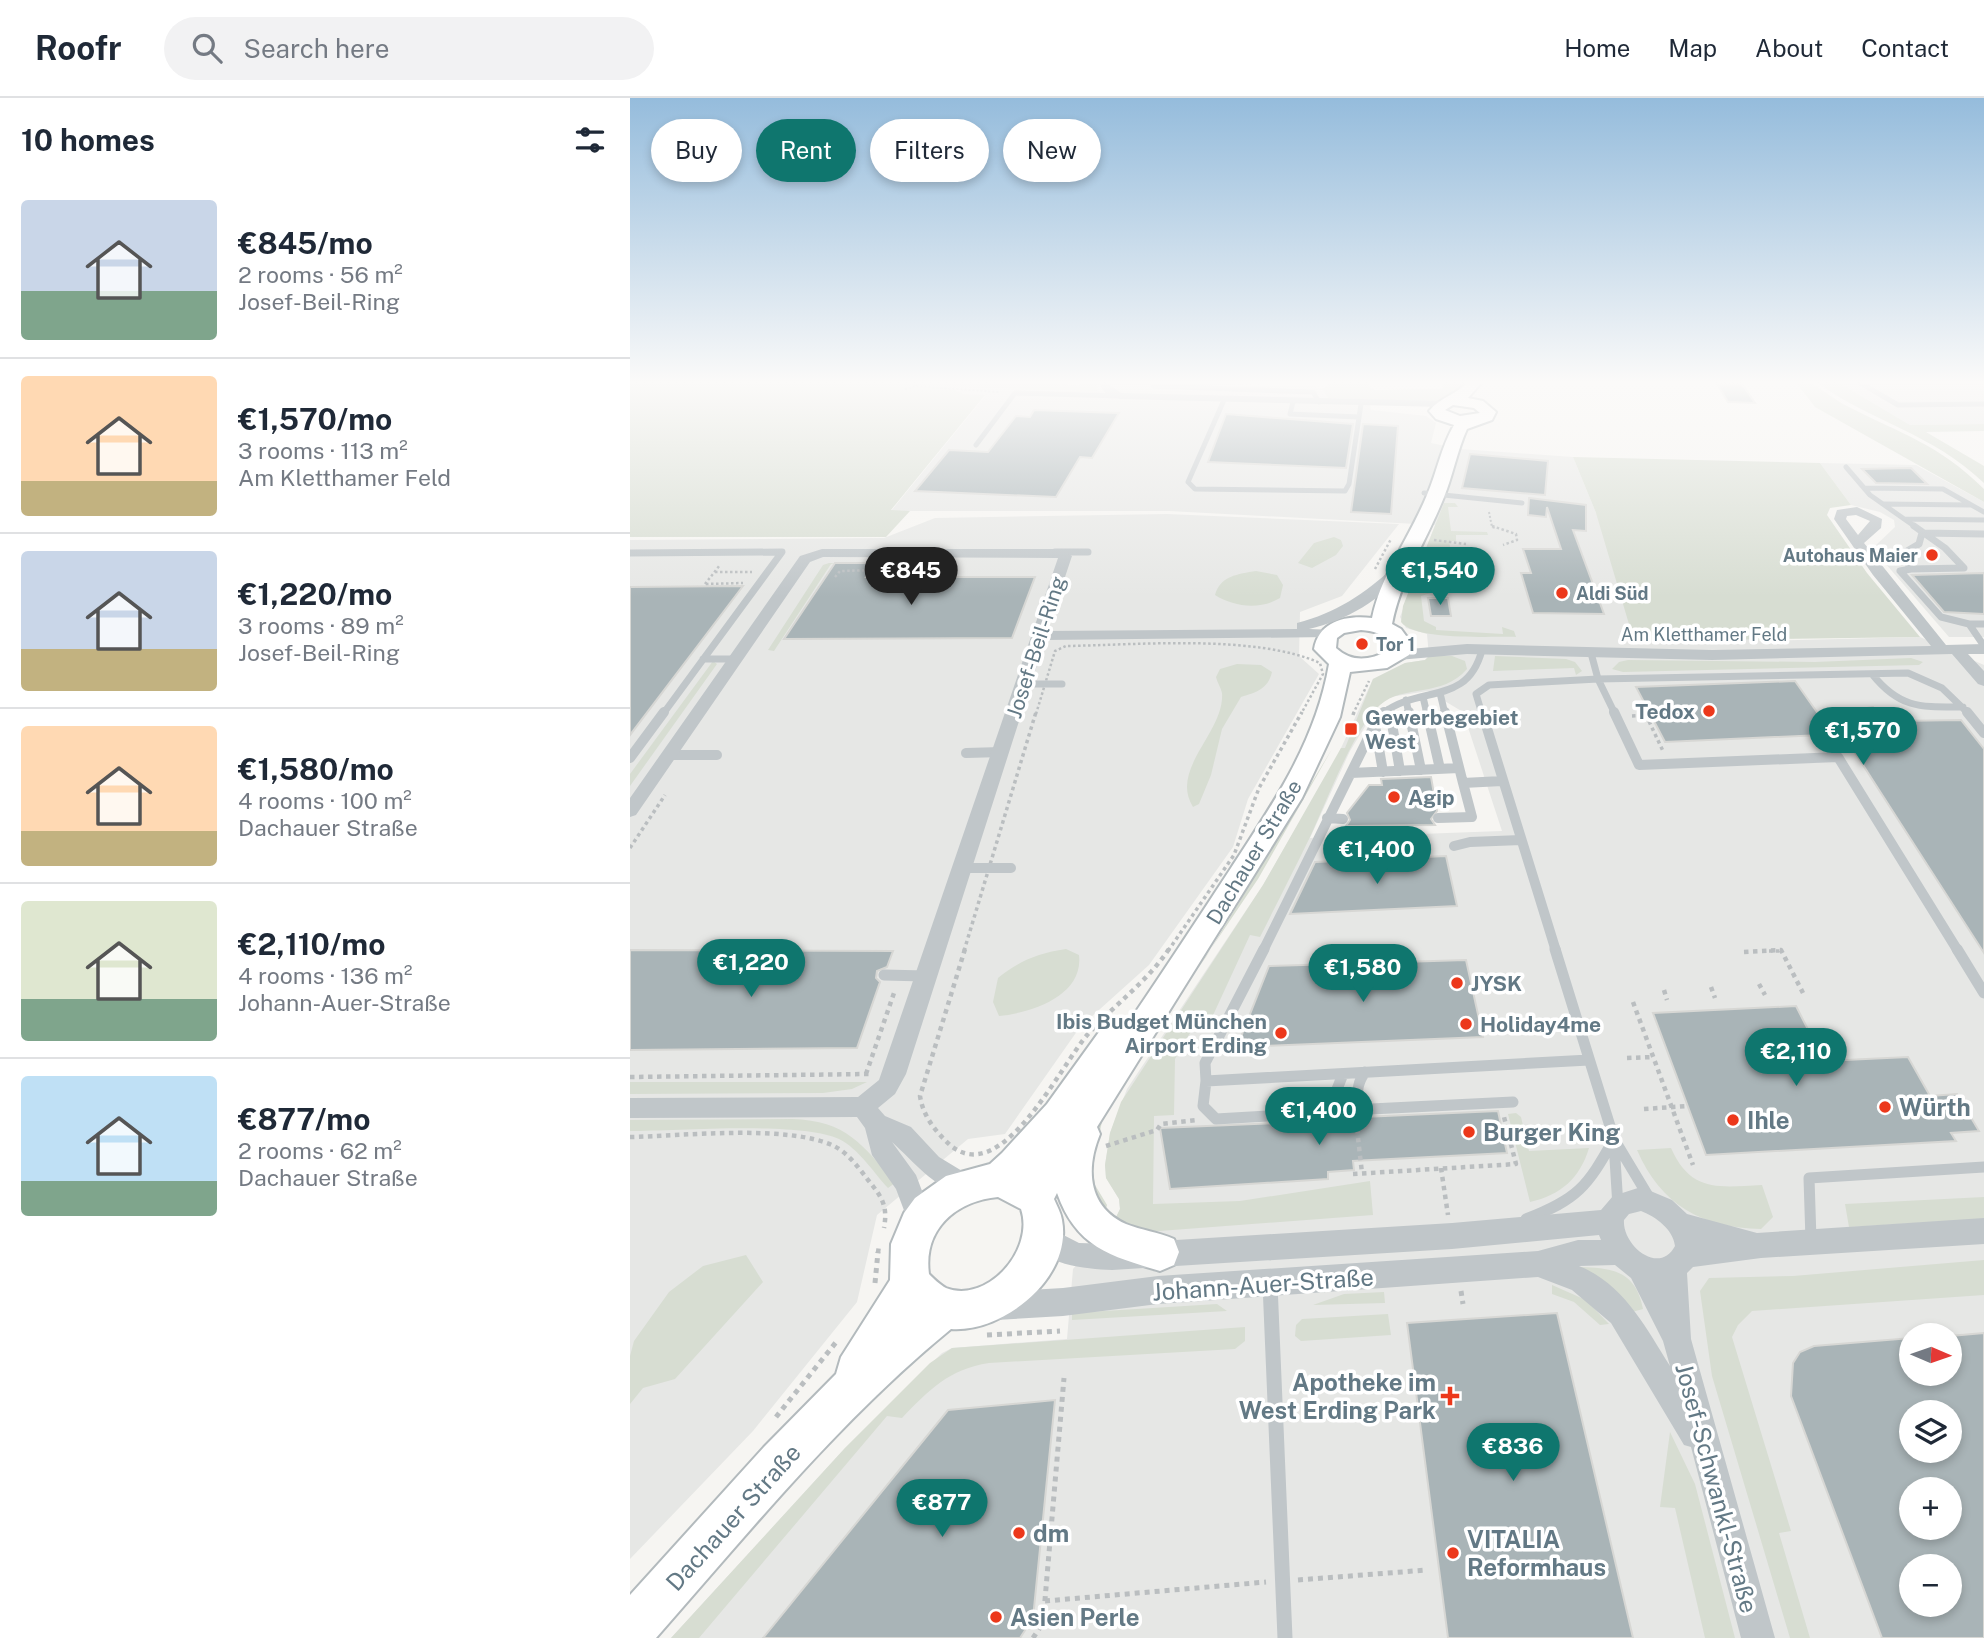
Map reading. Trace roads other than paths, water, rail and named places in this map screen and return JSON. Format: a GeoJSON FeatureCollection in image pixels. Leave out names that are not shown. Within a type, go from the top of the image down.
{"type":"FeatureCollection","features":[{"type":"Feature","properties":{"kind":"street"},"geometry":{"type":"LineString","coordinates":[[1430,494],[1437,453]]}},
{"type":"Feature","properties":{"kind":"street"},"geometry":{"type":"LineString","coordinates":[[1040,636],[1257,636],[1331,648],[1368,666],[1385,662],[1387,596],[1448,453]]}},
{"type":"Feature","properties":{"kind":"street"},"geometry":{"type":"LineString","coordinates":[[1856,543],[1889,571],[1949,650],[1984,681]]}},
{"type":"Feature","properties":{"kind":"street","name":"Josef-Beil-Ring"},"geometry":{"type":"LineString","coordinates":[[630,811],[805,559],[822,552],[1055,552],[1065,556],[894,1074],[870,1115]]}},
{"type":"Feature","properties":{"kind":"street"},"geometry":{"type":"LineString","coordinates":[[1223,635],[1304,626],[1336,617],[1353,609],[1404,561]]}},
{"type":"Feature","properties":{"kind":"street"},"geometry":{"type":"LineString","coordinates":[[1331,648],[1342,627],[1385,636]]}},
{"type":"Feature","properties":{"kind":"street","name":"Am Kletthamer Feld"},"geometry":{"type":"LineString","coordinates":[[1385,636],[1474,650],[1591,653],[1712,655],[1984,647]]}},
{"type":"Feature","properties":{"kind":"street","name":"Dachauer Straße"},"geometry":{"type":"LineString","coordinates":[[1331,648],[1331,713]]}},
{"type":"Feature","properties":{"kind":"street","name":"Dachauer Straße"},"geometry":{"type":"LineString","coordinates":[[981,1321],[1026,1274],[1039,1251],[1039,1218],[1051,1166],[1169,988],[1284,806],[1331,713],[1368,666]]}},
{"type":"Feature","properties":{"kind":"street"},"geometry":{"type":"LineString","coordinates":[[1160,1252],[1109,1235],[1084,1214],[1071,1183],[1071,1166],[1076,1147],[1100,1097],[1169,988]]}},
{"type":"Feature","properties":{"kind":"street","name":"Dachauer Straße"},"geometry":{"type":"LineString","coordinates":[[998,1180],[1025,1158],[1048,1130],[1118,1033],[1169,988]]}},
{"type":"Feature","properties":{"kind":"street"},"geometry":{"type":"LineString","coordinates":[[630,1108],[870,1115],[902,1135],[930,1165],[962,1185]]}},
{"type":"Feature","properties":{"kind":"street"},"geometry":{"type":"LineString","coordinates":[[870,1115],[881,1147],[907,1183],[920,1220]]}},
{"type":"Feature","properties":{"kind":"street"},"geometry":{"type":"LineString","coordinates":[[981,1321],[892,1286],[908,1255],[920,1220],[938,1200],[962,1185],[998,1180],[1018,1187],[1039,1218]]}},
{"type":"Feature","properties":{"kind":"street"},"geometry":{"type":"LineString","coordinates":[[1678,1261],[1686,1236],[1682,1225],[1669,1210],[1651,1201],[1632,1200],[1614,1214],[1613,1242],[1619,1252],[1641,1269],[1653,1271],[1678,1261],[1761,1245],[1984,1231]]}},
{"type":"Feature","properties":{"kind":"street","name":"Johann-Auer-Straße"},"geometry":{"type":"LineString","coordinates":[[1039,1218],[1076,1256],[1491,1233],[1614,1214]]}},
{"type":"Feature","properties":{"kind":"street"},"geometry":{"type":"LineString","coordinates":[[1682,1225],[1761,1245]]}},
{"type":"Feature","properties":{"kind":"street","name":"Johann-Auer-Straße"},"geometry":{"type":"LineString","coordinates":[[981,1321],[1063,1303],[1121,1294],[1538,1264],[1578,1253],[1619,1252]]}},
{"type":"Feature","properties":{"kind":"street","name":"Josef-Schwankl-Straße"},"geometry":{"type":"LineString","coordinates":[[1677,1339],[1678,1261]]}},
{"type":"Feature","properties":{"kind":"street","name":"Johann-Auer-Straße"},"geometry":{"type":"LineString","coordinates":[[1538,1264],[1581,1280],[1620,1312],[1705,1450]]}},
{"type":"Feature","properties":{"kind":"street","name":"Josef-Schwankl-Straße"},"geometry":{"type":"LineString","coordinates":[[1641,1269],[1677,1339],[1758,1638]]}},
{"type":"Feature","properties":{"kind":"street","name":"Dachauer Straße"},"geometry":{"type":"LineString","coordinates":[[836,1404],[892,1286]]}},
{"type":"Feature","properties":{"kind":"street","name":"Dachauer Straße"},"geometry":{"type":"LineString","coordinates":[[630,1631],[836,1404],[912,1333],[944,1308]]}},
{"type":"Feature","properties":{"kind":"lane"},"geometry":{"type":"LineString","coordinates":[[1201,453],[1188,482],[1195,489],[1345,491],[1349,484],[1354,453]]}},
{"type":"Feature","properties":{"kind":"lane"},"geometry":{"type":"LineString","coordinates":[[1846,467],[1864,488],[1945,548],[1964,568],[1889,571]]}},
{"type":"Feature","properties":{"kind":"lane"},"geometry":{"type":"LineString","coordinates":[[1864,488],[1943,489],[1984,512]]}},
{"type":"Feature","properties":{"kind":"lane"},"geometry":{"type":"LineString","coordinates":[[1430,494],[1488,502],[1522,503]]}},
{"type":"Feature","properties":{"kind":"lane"},"geometry":{"type":"LineString","coordinates":[[1883,504],[1971,505]]}},
{"type":"Feature","properties":{"kind":"lane"},"geometry":{"type":"LineString","coordinates":[[1904,519],[1984,520]]}},
{"type":"Feature","properties":{"kind":"lane"},"geometry":{"type":"LineString","coordinates":[[1923,533],[1984,534]]}},
{"type":"Feature","properties":{"kind":"lane"},"geometry":{"type":"LineString","coordinates":[[1912,569],[1902,554],[1919,544],[1923,533]]}},
{"type":"Feature","properties":{"kind":"lane"},"geometry":{"type":"LineString","coordinates":[[630,553],[782,552],[630,758]]}},
{"type":"Feature","properties":{"kind":"lane"},"geometry":{"type":"LineString","coordinates":[[1055,552],[1088,552]]}},
{"type":"Feature","properties":{"kind":"lane"},"geometry":{"type":"LineString","coordinates":[[1889,571],[1941,617],[1969,624],[1984,624]]}},
{"type":"Feature","properties":{"kind":"lane"},"geometry":{"type":"LineString","coordinates":[[1969,624],[1984,647]]}},
{"type":"Feature","properties":{"kind":"lane"},"geometry":{"type":"LineString","coordinates":[[1343,1073],[1330,1107],[1322,1114],[1216,1119],[1203,1106],[1205,1063],[1269,943],[1327,818],[1375,725],[1388,709],[1406,700],[1440,693],[1466,682],[1478,671],[1474,650]]}},
{"type":"Feature","properties":{"kind":"lane"},"geometry":{"type":"LineString","coordinates":[[1591,653],[1598,680],[1639,765],[1838,757],[1984,993]]}},
{"type":"Feature","properties":{"kind":"lane"},"geometry":{"type":"LineString","coordinates":[[703,659],[736,659]]}},
{"type":"Feature","properties":{"kind":"lane"},"geometry":{"type":"LineString","coordinates":[[1479,690],[1495,684],[1908,673],[1928,678],[1944,687],[1984,733]]}},
{"type":"Feature","properties":{"kind":"lane"},"geometry":{"type":"LineString","coordinates":[[1872,674],[1887,694],[1905,703],[1926,707],[1963,707]]}},
{"type":"Feature","properties":{"kind":"lane"},"geometry":{"type":"LineString","coordinates":[[1466,682],[1479,690]]}},
{"type":"Feature","properties":{"kind":"lane"},"geometry":{"type":"LineString","coordinates":[[1024,684],[1062,684]]}},
{"type":"Feature","properties":{"kind":"lane"},"geometry":{"type":"LineString","coordinates":[[1479,690],[1477,700],[1614,1139],[1651,1201]]}},
{"type":"Feature","properties":{"kind":"lane"},"geometry":{"type":"LineString","coordinates":[[1438,818],[1472,817],[1440,693]]}},
{"type":"Feature","properties":{"kind":"lane"},"geometry":{"type":"LineString","coordinates":[[1423,697],[1440,769]]}},
{"type":"Feature","properties":{"kind":"lane"},"geometry":{"type":"LineString","coordinates":[[1406,700],[1421,770]]}},
{"type":"Feature","properties":{"kind":"lane"},"geometry":{"type":"LineString","coordinates":[[1388,709],[1400,771]]}},
{"type":"Feature","properties":{"kind":"lane"},"geometry":{"type":"LineString","coordinates":[[1375,725],[1383,772]]}},
{"type":"Feature","properties":{"kind":"lane"},"geometry":{"type":"LineString","coordinates":[[966,753],[1002,752]]}},
{"type":"Feature","properties":{"kind":"lane"},"geometry":{"type":"LineString","coordinates":[[669,755],[717,755]]}},
{"type":"Feature","properties":{"kind":"lane"},"geometry":{"type":"LineString","coordinates":[[1351,773],[1459,768]]}},
{"type":"Feature","properties":{"kind":"lane"},"geometry":{"type":"LineString","coordinates":[[1463,783],[1502,781]]}},
{"type":"Feature","properties":{"kind":"lane"},"geometry":{"type":"LineString","coordinates":[[1327,818],[1343,819]]}},
{"type":"Feature","properties":{"kind":"lane"},"geometry":{"type":"LineString","coordinates":[[1454,846],[1469,842],[1521,840]]}},
{"type":"Feature","properties":{"kind":"lane"},"geometry":{"type":"LineString","coordinates":[[962,868],[1011,868]]}},
{"type":"Feature","properties":{"kind":"lane"},"geometry":{"type":"LineString","coordinates":[[884,975],[926,976]]}},
{"type":"Feature","properties":{"kind":"lane"},"geometry":{"type":"LineString","coordinates":[[1206,1081],[1589,1060]]}},
{"type":"Feature","properties":{"kind":"lane"},"geometry":{"type":"LineString","coordinates":[[1365,1072],[1358,1082],[1356,1094],[1359,1103],[1371,1109],[1507,1102]]}},
{"type":"Feature","properties":{"kind":"lane"},"geometry":{"type":"LineString","coordinates":[[1614,1139],[1614,1214]]}},
{"type":"Feature","properties":{"kind":"lane","name":"Johann-Auer-Straße"},"geometry":{"type":"LineString","coordinates":[[1491,1233],[1567,1204],[1585,1189],[1614,1139]]}},
{"type":"Feature","properties":{"kind":"lane"},"geometry":{"type":"LineString","coordinates":[[1811,1242],[1809,1178],[1984,1167]]}},
{"type":"Feature","properties":{"kind":"lane"},"geometry":{"type":"LineString","coordinates":[[1270,1283],[1285,1638]]}},
{"type":"Feature","properties":{"kind":"place","name":"Autohaus Maier"},"geometry":{"type":"Point","coordinates":[1932,555]}},
{"type":"Feature","properties":{"kind":"place","name":"Aldi Süd"},"geometry":{"type":"Point","coordinates":[1562,593]}},
{"type":"Feature","properties":{"kind":"place","name":"Tor 1"},"geometry":{"type":"Point","coordinates":[1362,644]}},
{"type":"Feature","properties":{"kind":"place","name":"Tedox"},"geometry":{"type":"Point","coordinates":[1709,711]}},
{"type":"Feature","properties":{"kind":"place","name":"Gewerbegebiet West"},"geometry":{"type":"Point","coordinates":[1351,729]}},
{"type":"Feature","properties":{"kind":"place","name":"Agip"},"geometry":{"type":"Point","coordinates":[1394,797]}},
{"type":"Feature","properties":{"kind":"place","name":"JYSK"},"geometry":{"type":"Point","coordinates":[1457,983]}},
{"type":"Feature","properties":{"kind":"place","name":"Holiday4me"},"geometry":{"type":"Point","coordinates":[1466,1024]}},
{"type":"Feature","properties":{"kind":"place","name":"Ibis Budget München Airport Erding"},"geometry":{"type":"Point","coordinates":[1281,1033]}},
{"type":"Feature","properties":{"kind":"place","name":"Würth"},"geometry":{"type":"Point","coordinates":[1885,1107]}},
{"type":"Feature","properties":{"kind":"place","name":"Ihle"},"geometry":{"type":"Point","coordinates":[1733,1120]}},
{"type":"Feature","properties":{"kind":"place","name":"Burger King"},"geometry":{"type":"Point","coordinates":[1469,1132]}},
{"type":"Feature","properties":{"kind":"place","name":"Apotheke im West Erding Park"},"geometry":{"type":"Point","coordinates":[1450,1396]}},
{"type":"Feature","properties":{"kind":"place","name":"dm"},"geometry":{"type":"Point","coordinates":[1019,1533]}},
{"type":"Feature","properties":{"kind":"place","name":"VITALIA Reformhaus"},"geometry":{"type":"Point","coordinates":[1453,1553]}},
{"type":"Feature","properties":{"kind":"place","name":"Asien Perle"},"geometry":{"type":"Point","coordinates":[996,1617]}}]}
